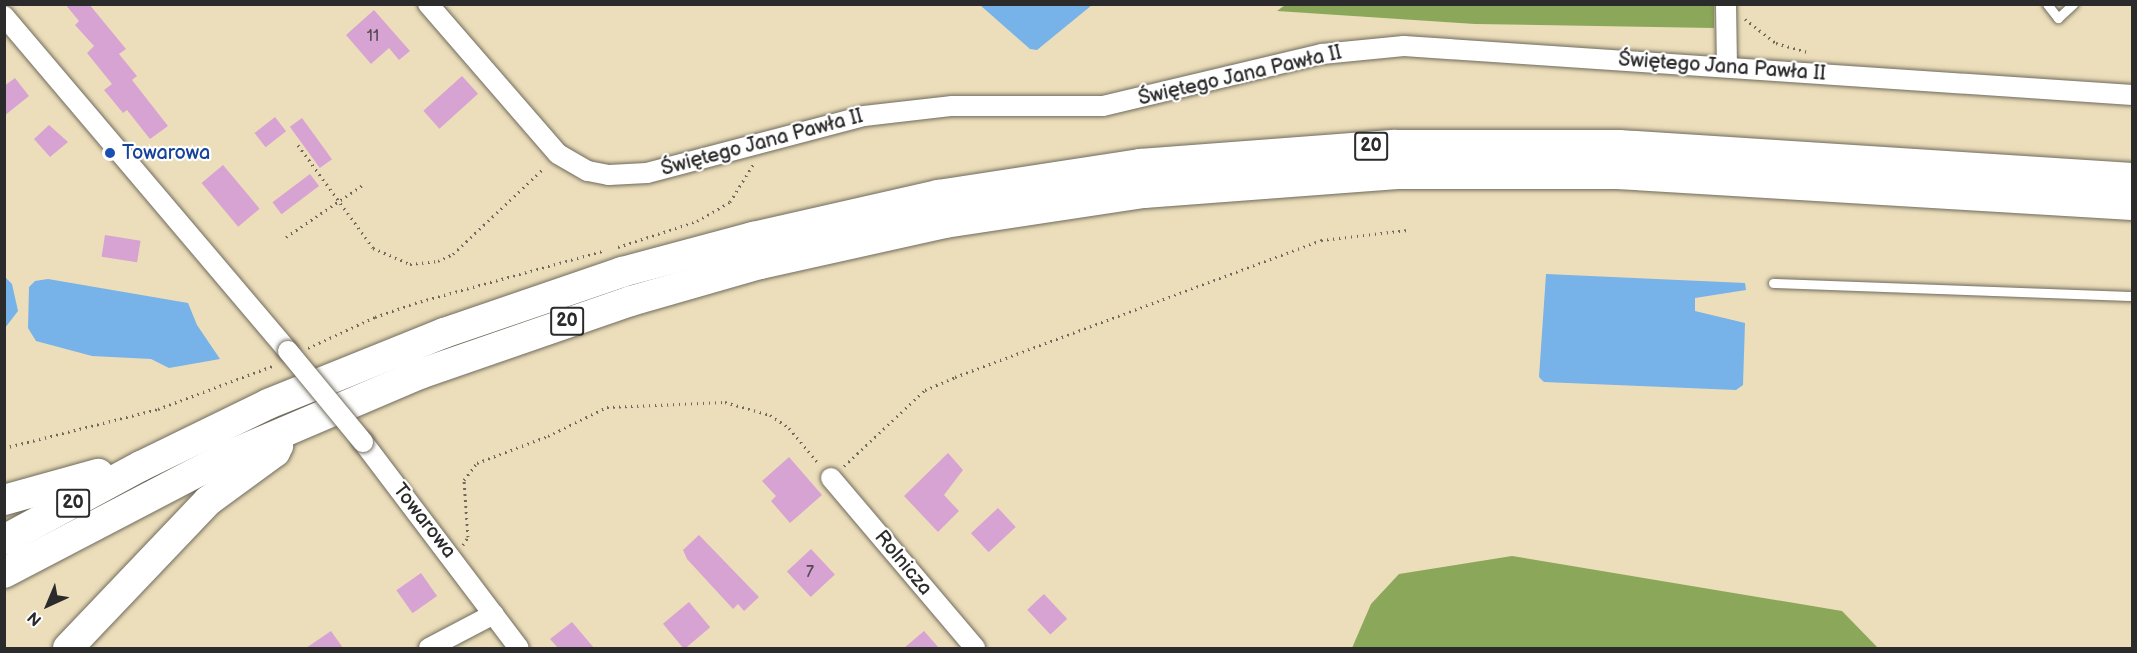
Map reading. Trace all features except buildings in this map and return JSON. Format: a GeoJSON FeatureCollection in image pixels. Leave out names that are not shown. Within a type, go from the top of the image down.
{"type":"FeatureCollection","features":[{"type":"Feature","properties":{"kind":"main road","name":"20"},"geometry":{"type":"LineString","coordinates":[[4,540],[141,466],[333,375],[556,293],[753,237],[938,195],[1039,178],[1262,152],[1395,145],[1523,144],[1759,153],[2133,178]]}},
{"type":"Feature","properties":{"kind":"main road","name":"20"},"geometry":{"type":"LineString","coordinates":[[4,573],[101,519],[230,455],[492,347],[717,276],[945,223],[1144,193],[1397,174],[1535,172],[1768,180],[2133,205]]}},
{"type":"Feature","properties":{"kind":"main road"},"geometry":{"type":"LineString","coordinates":[[68,648],[208,501],[275,452],[284,433]]}},
{"type":"Feature","properties":{"kind":"main road"},"geometry":{"type":"LineString","coordinates":[[4,500],[117,467],[141,466]]}},
{"type":"Feature","properties":{"kind":"street","name":"Świętego Jana Pawła II"},"geometry":{"type":"LineString","coordinates":[[428,4],[558,153],[588,171],[629,176],[864,116],[914,108],[1103,106],[1322,54],[1367,49],[1442,47],[2133,95]]}},
{"type":"Feature","properties":{"kind":"street"},"geometry":{"type":"LineString","coordinates":[[1726,4],[1726,67]]}},
{"type":"Feature","properties":{"kind":"street","name":"Towarowa"},"geometry":{"type":"LineString","coordinates":[[4,16],[363,442],[519,648]]}},
{"type":"Feature","properties":{"kind":"street","name":"Rolnicza"},"geometry":{"type":"LineString","coordinates":[[831,478],[975,648]]}},
{"type":"Feature","properties":{"kind":"street"},"geometry":{"type":"LineString","coordinates":[[429,648],[494,614]]}},
{"type":"Feature","properties":{"kind":"lane"},"geometry":{"type":"LineString","coordinates":[[2047,4],[2058,18],[2073,4]]}},
{"type":"Feature","properties":{"kind":"lane"},"geometry":{"type":"LineString","coordinates":[[1773,283],[2133,296]]}},
{"type":"Feature","properties":{"kind":"path"},"geometry":{"type":"LineString","coordinates":[[320,342],[415,303],[483,282],[578,259],[697,221],[730,202],[746,180],[763,142]]}},
{"type":"Feature","properties":{"kind":"path"},"geometry":{"type":"LineString","coordinates":[[298,145],[361,235],[384,255],[410,264],[438,261],[464,244],[558,153]]}},
{"type":"Feature","properties":{"kind":"path"},"geometry":{"type":"LineString","coordinates":[[286,237],[364,183]]}},
{"type":"Feature","properties":{"kind":"path"},"geometry":{"type":"LineString","coordinates":[[448,553],[468,537],[465,480],[477,463],[548,436],[607,407],[725,402],[770,415],[789,428],[831,478],[925,390],[955,377],[1321,240],[1408,230]]}},
{"type":"Feature","properties":{"kind":"path"},"geometry":{"type":"LineString","coordinates":[[4,448],[158,410],[228,380],[256,374]]}},
{"type":"Feature","properties":{"kind":"green space"},"geometry":{"type":"Polygon","coordinates":[[[1285,5],[1714,5],[1714,28],[1475,24],[1277,11],[1285,5]]]}},
{"type":"Feature","properties":{"kind":"green space"},"geometry":{"type":"Polygon","coordinates":[[[1512,556],[1842,611],[1878,648],[1352,648],[1371,604],[1399,574],[1512,556]]]}},
{"type":"Feature","properties":{"kind":"water"},"geometry":{"type":"Polygon","coordinates":[[[980,5],[1092,5],[1037,50],[1030,49],[980,5]]]}},
{"type":"Feature","properties":{"kind":"water"},"geometry":{"type":"Polygon","coordinates":[[[1546,274],[1745,283],[1746,290],[1695,298],[1695,311],[1745,323],[1743,385],[1736,390],[1544,382],[1539,377],[1546,274]]]}},
{"type":"Feature","properties":{"kind":"water"},"geometry":{"type":"Polygon","coordinates":[[[5,277],[12,284],[18,311],[5,328],[5,277]]]}},
{"type":"Feature","properties":{"kind":"water"},"geometry":{"type":"Polygon","coordinates":[[[48,279],[188,303],[197,325],[220,359],[169,368],[151,359],[92,356],[36,341],[28,328],[29,287],[35,281],[48,279]]]}},
{"type":"Feature","properties":{"kind":"place","name":"Towarowa"},"geometry":{"type":"Point","coordinates":[110,153]}}]}
